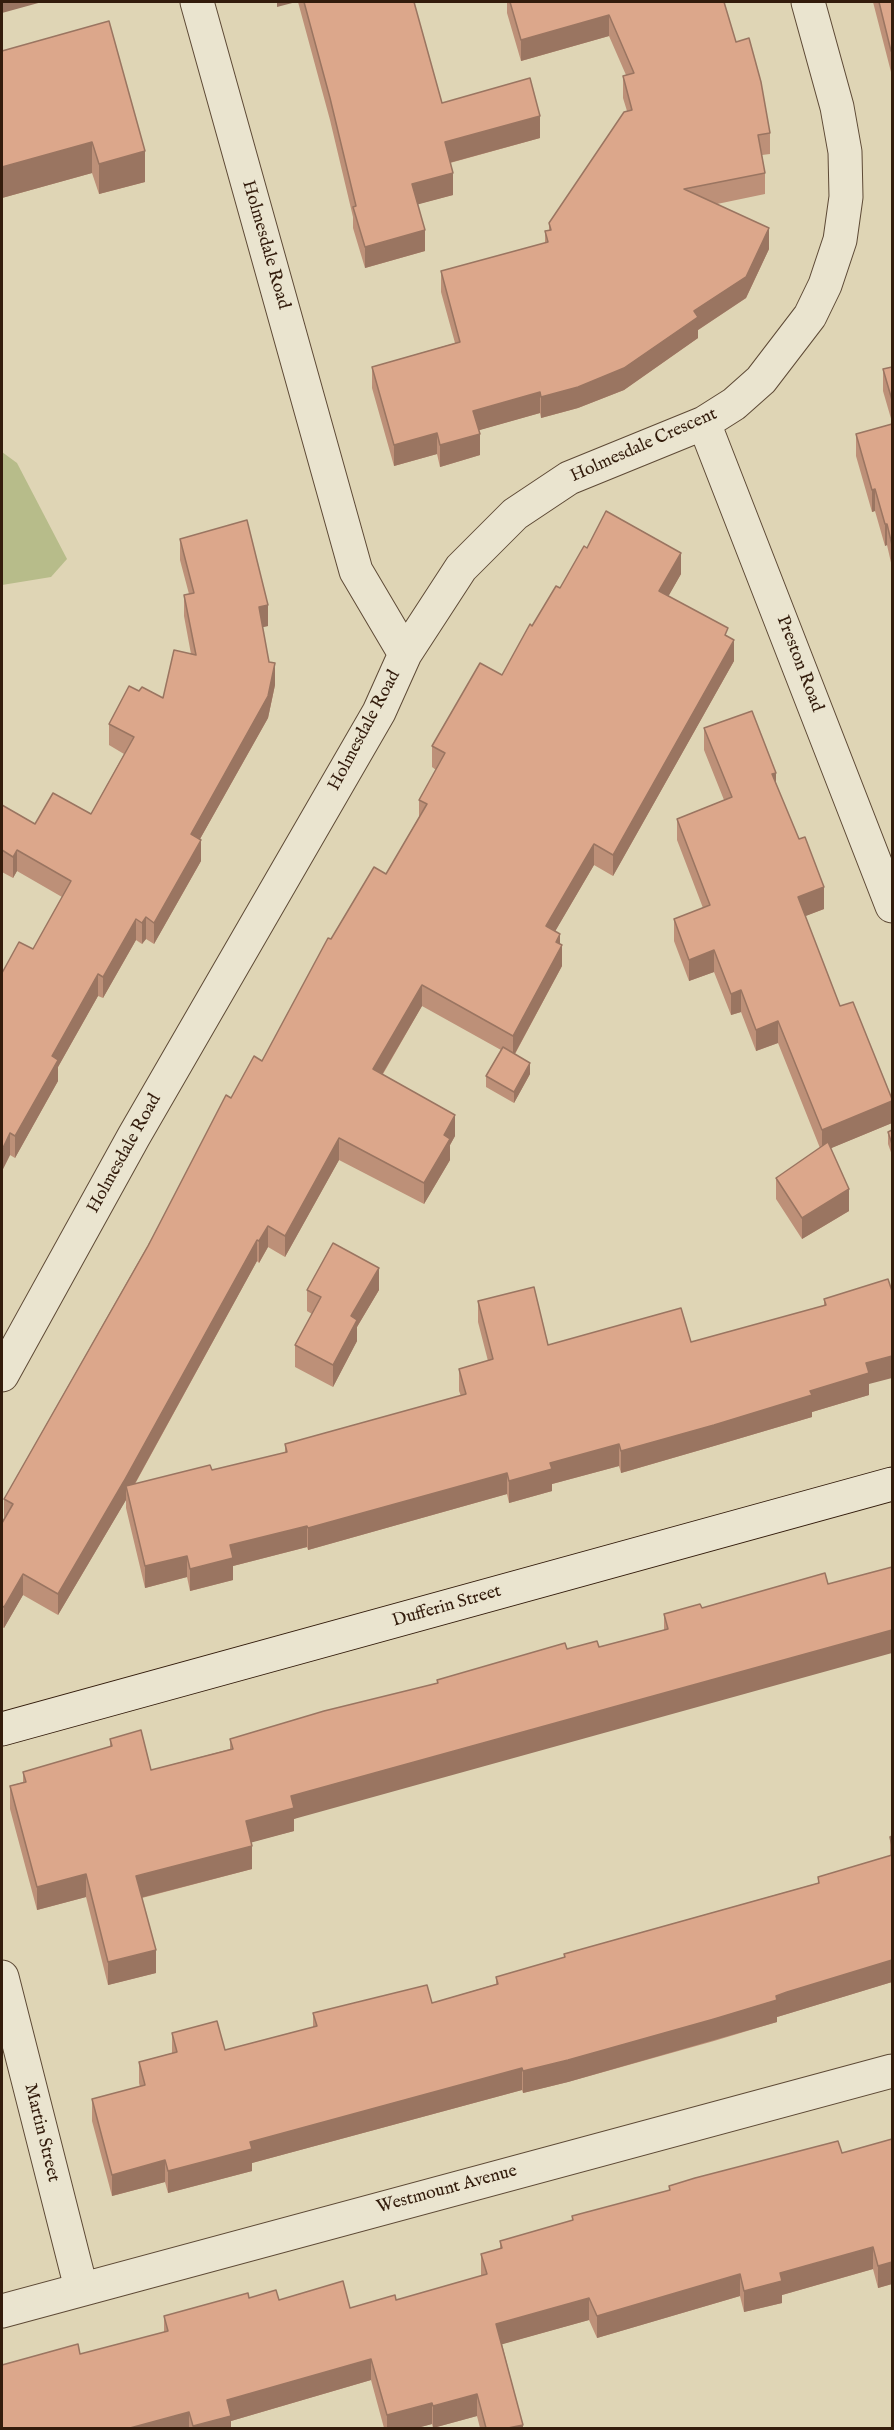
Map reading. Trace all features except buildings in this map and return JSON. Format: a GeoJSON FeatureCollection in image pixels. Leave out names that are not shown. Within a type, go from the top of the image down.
{"type":"FeatureCollection","features":[{"type":"Feature","properties":{"kind":"street","name":"Holmesdale Road"},"geometry":{"type":"LineString","coordinates":[[2,1375],[134,1136],[379,712],[405,654],[356,571],[197,2]]}},
{"type":"Feature","properties":{"kind":"street","name":"Holmesdale Crescent"},"geometry":{"type":"LineString","coordinates":[[405,654],[461,568],[515,514],[568,478],[704,423],[734,405],[755,386],[791,344],[810,316],[825,285],[840,240],[846,197],[845,152],[837,107],[808,2]]}},
{"type":"Feature","properties":{"kind":"street","name":"Preston Road"},"geometry":{"type":"LineString","coordinates":[[704,423],[892,906]]}},
{"type":"Feature","properties":{"kind":"street","name":"Dufferin Street"},"geometry":{"type":"LineString","coordinates":[[2,1730],[892,1484]]}},
{"type":"Feature","properties":{"kind":"street","name":"Martin Street"},"geometry":{"type":"LineString","coordinates":[[2,1977],[81,2288]]}},
{"type":"Feature","properties":{"kind":"street","name":"Westmount Avenue"},"geometry":{"type":"LineString","coordinates":[[2,2311],[892,2071]]}},
{"type":"Feature","properties":{"kind":"green space"},"geometry":{"type":"Polygon","coordinates":[[[2,452],[17,463],[67,559],[51,577],[2,585],[2,452]]]}}]}
